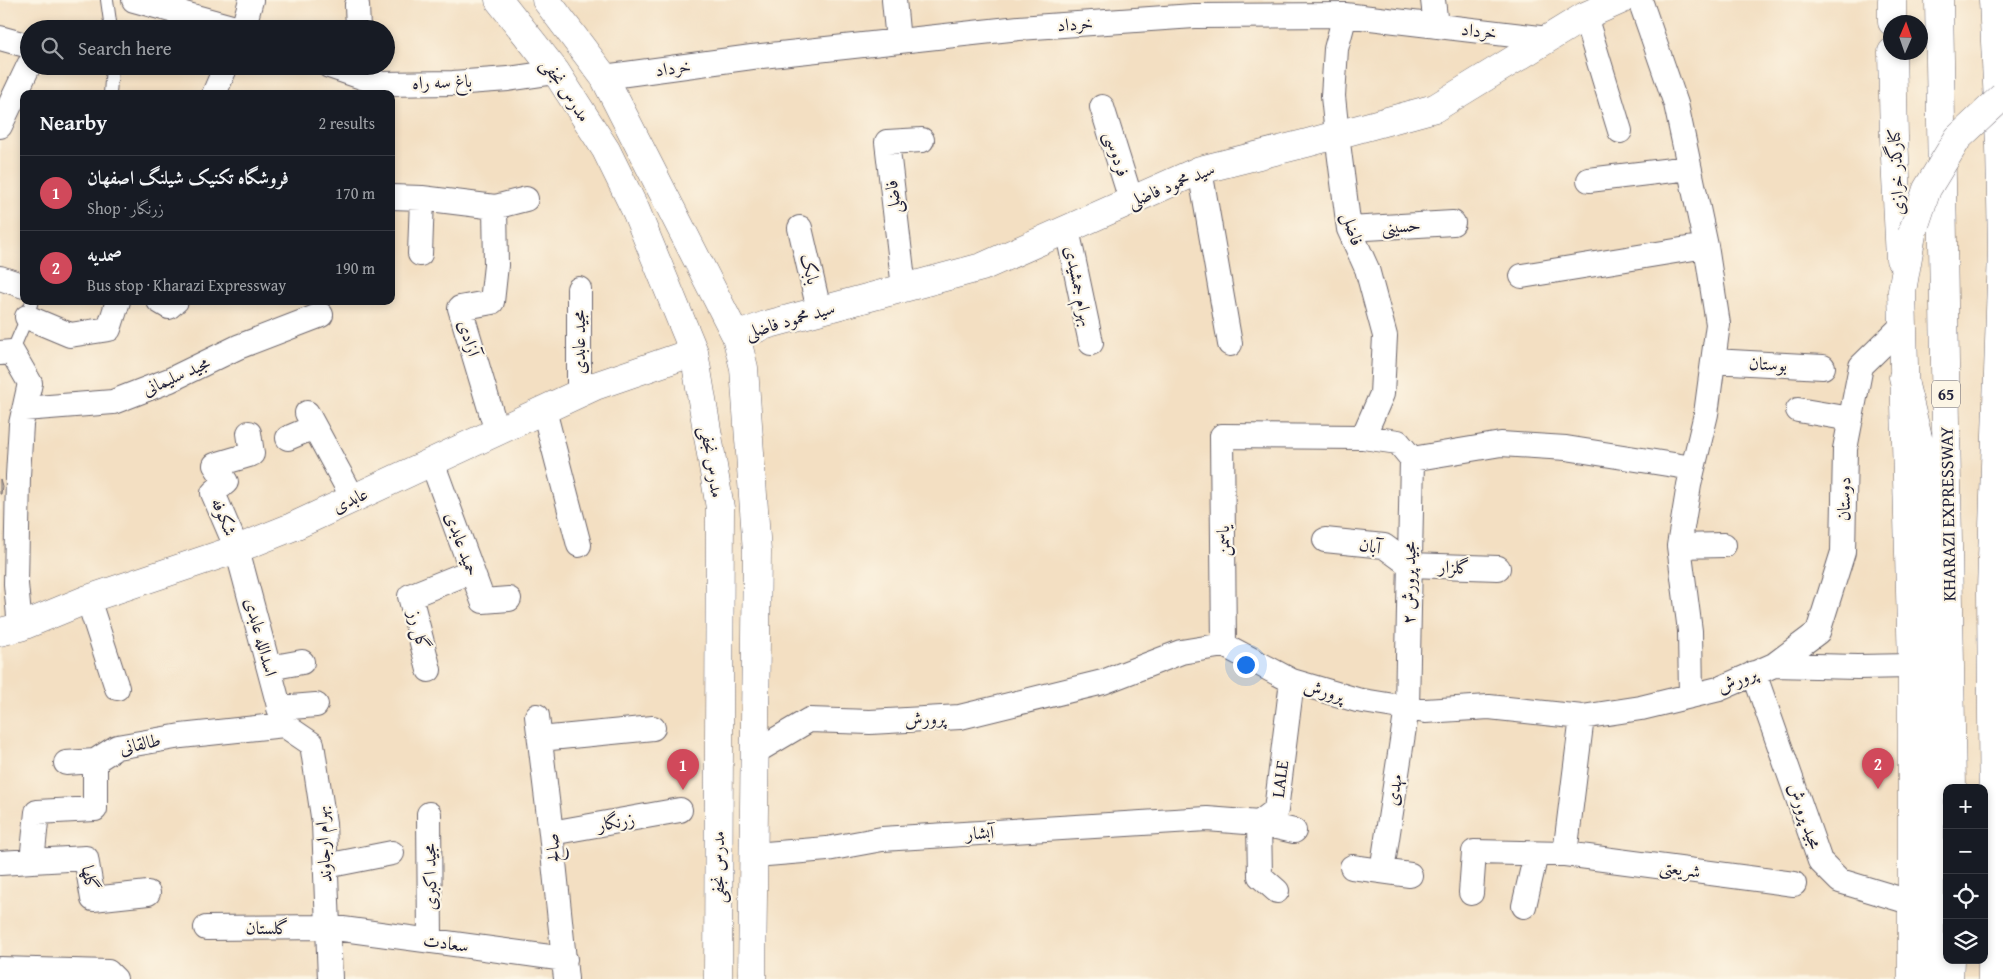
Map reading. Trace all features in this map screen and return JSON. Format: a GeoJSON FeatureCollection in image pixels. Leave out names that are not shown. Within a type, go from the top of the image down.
{"type":"FeatureCollection","features":[{"type":"Feature","properties":{"kind":"main road","name":"مدرس نجفی"},"geometry":{"type":"LineString","coordinates":[[499,0],[556,72],[606,150],[632,202],[694,352],[720,508],[718,979]]}},
{"type":"Feature","properties":{"kind":"main road","name":"مدرس نجفی"},"geometry":{"type":"LineString","coordinates":[[546,0],[604,77],[736,336],[744,368],[757,552],[752,979]]}},
{"type":"Feature","properties":{"kind":"main road","name":"سید محمود فاضلی"},"geometry":{"type":"LineString","coordinates":[[736,336],[766,325],[820,310],[982,268],[1200,170],[1435,108],[1585,16],[1621,0]]}},
{"type":"Feature","properties":{"kind":"main road"},"geometry":{"type":"LineString","coordinates":[[1892,0],[1892,15]]}},
{"type":"Feature","properties":{"kind":"main road","name":"KHARAZI EXPRESSWAY"},"geometry":{"type":"LineString","coordinates":[[1939,0],[1952,784]]}},
{"type":"Feature","properties":{"kind":"main road"},"geometry":{"type":"LineString","coordinates":[[1992,979],[1991,590],[2002,250],[2000,145],[1993,0]]}},
{"type":"Feature","properties":{"kind":"main road","name":"کنارگذر خرازی"},"geometry":{"type":"LineString","coordinates":[[1892,60],[1902,291]]}},
{"type":"Feature","properties":{"kind":"main road"},"geometry":{"type":"LineString","coordinates":[[1912,979],[1912,666],[1902,291],[1912,234],[1927,189],[1958,138],[2003,96]]}},
{"type":"Feature","properties":{"kind":"main road"},"geometry":{"type":"LineString","coordinates":[[2000,145],[2003,176]]}},
{"type":"Feature","properties":{"kind":"main road","name":"عابدی"},"geometry":{"type":"LineString","coordinates":[[10,629],[88,599],[238,549],[595,386],[694,352]]}},
{"type":"Feature","properties":{"kind":"main road"},"geometry":{"type":"LineString","coordinates":[[1903,377],[1925,466],[1931,643],[1930,979]]}},
{"type":"Feature","properties":{"kind":"main road"},"geometry":{"type":"LineString","coordinates":[[1950,964],[1950,979]]}},
{"type":"Feature","properties":{"kind":"street"},"geometry":{"type":"LineString","coordinates":[[134,0],[206,20]]}},
{"type":"Feature","properties":{"kind":"street"},"geometry":{"type":"LineString","coordinates":[[246,20],[252,0]]}},
{"type":"Feature","properties":{"kind":"street"},"geometry":{"type":"LineString","coordinates":[[894,0],[898,41]]}},
{"type":"Feature","properties":{"kind":"street"},"geometry":{"type":"LineString","coordinates":[[1433,0],[1436,26]]}},
{"type":"Feature","properties":{"kind":"street"},"geometry":{"type":"LineString","coordinates":[[1640,0],[1676,104],[1706,246],[1718,324],[1706,414],[1693,468],[1679,546],[1690,630],[1691,696]]}},
{"type":"Feature","properties":{"kind":"street"},"geometry":{"type":"LineString","coordinates":[[357,5],[358,20]]}},
{"type":"Feature","properties":{"kind":"street","name":"خرداد"},"geometry":{"type":"LineString","coordinates":[[604,77],[752,57],[1019,28],[1156,9],[1194,16],[1288,8],[1548,39]]}},
{"type":"Feature","properties":{"kind":"street","name":"فاضل"},"geometry":{"type":"LineString","coordinates":[[1345,15],[1336,50],[1334,68],[1333,96],[1337,135],[1349,229],[1367,269],[1385,336],[1382,394],[1362,437]]}},
{"type":"Feature","properties":{"kind":"street"},"geometry":{"type":"LineString","coordinates":[[1585,16],[1620,131]]}},
{"type":"Feature","properties":{"kind":"street"},"geometry":{"type":"LineString","coordinates":[[0,38],[20,44]]}},
{"type":"Feature","properties":{"kind":"street","name":"باغ سه راه"},"geometry":{"type":"LineString","coordinates":[[366,75],[382,84],[453,83],[508,79],[556,72]]}},
{"type":"Feature","properties":{"kind":"street"},"geometry":{"type":"LineString","coordinates":[[0,126],[24,75]]}},
{"type":"Feature","properties":{"kind":"street"},"geometry":{"type":"LineString","coordinates":[[216,90],[222,75]]}},
{"type":"Feature","properties":{"kind":"street","name":"فردوسی"},"geometry":{"type":"LineString","coordinates":[[1102,107],[1131,200]]}},
{"type":"Feature","properties":{"kind":"street","name":"فاضلی"},"geometry":{"type":"LineString","coordinates":[[904,288],[887,142],[922,140]]}},
{"type":"Feature","properties":{"kind":"street"},"geometry":{"type":"LineString","coordinates":[[1589,180],[1689,168]]}},
{"type":"Feature","properties":{"kind":"street"},"geometry":{"type":"LineString","coordinates":[[1200,170],[1230,344]]}},
{"type":"Feature","properties":{"kind":"street"},"geometry":{"type":"LineString","coordinates":[[395,197],[422,198],[495,207],[526,199]]}},
{"type":"Feature","properties":{"kind":"street"},"geometry":{"type":"LineString","coordinates":[[420,254],[422,198]]}},
{"type":"Feature","properties":{"kind":"street","name":"آزادی"},"geometry":{"type":"LineString","coordinates":[[495,207],[496,265],[492,302],[460,308],[497,432]]}},
{"type":"Feature","properties":{"kind":"street","name":"حسینی"},"geometry":{"type":"LineString","coordinates":[[1349,229],[1453,223]]}},
{"type":"Feature","properties":{"kind":"street","name":"بابک"},"geometry":{"type":"LineString","coordinates":[[800,228],[820,310]]}},
{"type":"Feature","properties":{"kind":"street","name":"بهرام جمشیدی"},"geometry":{"type":"LineString","coordinates":[[1068,229],[1091,343]]}},
{"type":"Feature","properties":{"kind":"street"},"geometry":{"type":"LineString","coordinates":[[1522,276],[1706,246]]}},
{"type":"Feature","properties":{"kind":"street"},"geometry":{"type":"LineString","coordinates":[[0,278],[20,285]]}},
{"type":"Feature","properties":{"kind":"street","name":"مجید عابدی"},"geometry":{"type":"LineString","coordinates":[[579,289],[579,394]]}},
{"type":"Feature","properties":{"kind":"street"},"geometry":{"type":"LineString","coordinates":[[30,309],[70,335],[109,329],[117,305]]}},
{"type":"Feature","properties":{"kind":"street","name":"مجید سلیمانی"},"geometry":{"type":"LineString","coordinates":[[24,409],[113,402],[170,380],[238,346],[321,315]]}},
{"type":"Feature","properties":{"kind":"street","name":"دوستان"},"geometry":{"type":"LineString","coordinates":[[1764,669],[1818,632],[1843,552],[1845,449],[1861,366],[1902,326]]}},
{"type":"Feature","properties":{"kind":"street"},"geometry":{"type":"LineString","coordinates":[[6,352],[30,383],[21,424],[16,584],[10,629]]}},
{"type":"Feature","properties":{"kind":"street","name":"بوستان"},"geometry":{"type":"LineString","coordinates":[[1713,361],[1823,367]]}},
{"type":"Feature","properties":{"kind":"street"},"geometry":{"type":"LineString","coordinates":[[544,410],[579,545]]}},
{"type":"Feature","properties":{"kind":"street"},"geometry":{"type":"LineString","coordinates":[[1798,410],[1851,419]]}},
{"type":"Feature","properties":{"kind":"street"},"geometry":{"type":"LineString","coordinates":[[288,438],[310,420],[353,498]]}},
{"type":"Feature","properties":{"kind":"street","name":"شکوفه"},"geometry":{"type":"LineString","coordinates":[[238,549],[213,493],[226,482],[215,465],[252,454],[250,433]]}},
{"type":"Feature","properties":{"kind":"street","name":"یاسمن"},"geometry":{"type":"LineString","coordinates":[[1224,645],[1222,436],[1362,437]]}},
{"type":"Feature","properties":{"kind":"street"},"geometry":{"type":"LineString","coordinates":[[1362,437],[1398,442],[1412,459],[1501,444],[1566,448],[1693,468]]}},
{"type":"Feature","properties":{"kind":"street","name":"مجید پرورش ۲"},"geometry":{"type":"LineString","coordinates":[[1407,708],[1412,459]]}},
{"type":"Feature","properties":{"kind":"street","name":"حمید عابدی"},"geometry":{"type":"LineString","coordinates":[[432,462],[483,601],[509,599]]}},
{"type":"Feature","properties":{"kind":"street","name":"آبان"},"geometry":{"type":"LineString","coordinates":[[1325,540],[1384,546],[1410,565]]}},
{"type":"Feature","properties":{"kind":"street"},"geometry":{"type":"LineString","coordinates":[[1679,546],[1724,545]]}},
{"type":"Feature","properties":{"kind":"street","name":"اسدالله عابدی"},"geometry":{"type":"LineString","coordinates":[[238,549],[281,716]]}},
{"type":"Feature","properties":{"kind":"street","name":"گلزار"},"geometry":{"type":"LineString","coordinates":[[1410,565],[1498,568]]}},
{"type":"Feature","properties":{"kind":"street","name":"گل رز"},"geometry":{"type":"LineString","coordinates":[[429,670],[410,596],[472,571]]}},
{"type":"Feature","properties":{"kind":"street"},"geometry":{"type":"LineString","coordinates":[[88,599],[117,688]]}},
{"type":"Feature","properties":{"kind":"street","name":"پرورش"},"geometry":{"type":"LineString","coordinates":[[755,752],[809,720],[870,722],[960,717],[1103,682],[1181,652],[1224,645],[1292,681],[1356,700],[1425,711],[1489,707],[1582,716],[1641,708],[1719,689],[1764,669],[1912,666]]}},
{"type":"Feature","properties":{"kind":"street"},"geometry":{"type":"LineString","coordinates":[[269,668],[302,662]]}},
{"type":"Feature","properties":{"kind":"street","name":"مجید پرورش"},"geometry":{"type":"LineString","coordinates":[[1764,669],[1820,861],[1840,882],[1913,903]]}},
{"type":"Feature","properties":{"kind":"street","name":"LALE"},"geometry":{"type":"LineString","coordinates":[[1259,823],[1276,810],[1292,681]]}},
{"type":"Feature","properties":{"kind":"street"},"geometry":{"type":"LineString","coordinates":[[281,716],[316,705]]}},
{"type":"Feature","properties":{"kind":"street","name":"مهدی"},"geometry":{"type":"LineString","coordinates":[[1382,871],[1407,708]]}},
{"type":"Feature","properties":{"kind":"street","name":"طالقانی"},"geometry":{"type":"LineString","coordinates":[[95,761],[117,747],[281,716]]}},
{"type":"Feature","properties":{"kind":"street","name":"بهرام ارجاوند"},"geometry":{"type":"LineString","coordinates":[[281,716],[312,744],[324,823],[330,979]]}},
{"type":"Feature","properties":{"kind":"street"},"geometry":{"type":"LineString","coordinates":[[1565,854],[1582,716]]}},
{"type":"Feature","properties":{"kind":"street","name":"صالح"},"geometry":{"type":"LineString","coordinates":[[565,969],[538,728],[653,728]]}},
{"type":"Feature","properties":{"kind":"street"},"geometry":{"type":"LineString","coordinates":[[0,862],[32,861],[37,812],[95,808],[95,761],[66,763]]}},
{"type":"Feature","properties":{"kind":"street","name":"زرنگار"},"geometry":{"type":"LineString","coordinates":[[551,833],[680,810]]}},
{"type":"Feature","properties":{"kind":"street","name":"مجید اکبری"},"geometry":{"type":"LineString","coordinates":[[429,814],[430,941]]}},
{"type":"Feature","properties":{"kind":"street","name":"آبشار"},"geometry":{"type":"LineString","coordinates":[[754,855],[827,849],[882,839],[1208,819],[1259,823],[1294,831]]}},
{"type":"Feature","properties":{"kind":"street"},"geometry":{"type":"LineString","coordinates":[[1259,823],[1260,876],[1277,891]]}},
{"type":"Feature","properties":{"kind":"street","name":"شریعتی"},"geometry":{"type":"LineString","coordinates":[[1471,893],[1474,852],[1565,854],[1794,884]]}},
{"type":"Feature","properties":{"kind":"street"},"geometry":{"type":"LineString","coordinates":[[326,866],[392,853]]}},
{"type":"Feature","properties":{"kind":"street"},"geometry":{"type":"LineString","coordinates":[[1524,906],[1536,854]]}},
{"type":"Feature","properties":{"kind":"street","name":"گلها"},"geometry":{"type":"LineString","coordinates":[[32,861],[86,858],[93,899],[148,893]]}},
{"type":"Feature","properties":{"kind":"street"},"geometry":{"type":"LineString","coordinates":[[1352,867],[1410,875]]}},
{"type":"Feature","properties":{"kind":"street","name":"سعادت"},"geometry":{"type":"LineString","coordinates":[[328,927],[430,941],[565,969]]}},
{"type":"Feature","properties":{"kind":"street","name":"گلستان"},"geometry":{"type":"LineString","coordinates":[[206,928],[328,927]]}},
{"type":"Feature","properties":{"kind":"street"},"geometry":{"type":"LineString","coordinates":[[0,969],[108,972],[116,979]]}},
{"type":"Feature","properties":{"kind":"lane"},"geometry":{"type":"LineString","coordinates":[[106,0],[109,20]]}},
{"type":"Feature","properties":{"kind":"lane"},"geometry":{"type":"LineString","coordinates":[[110,90],[111,75]]}},
{"type":"Feature","properties":{"kind":"lane"},"geometry":{"type":"LineString","coordinates":[[6,352],[30,309]]}},
{"type":"Feature","properties":{"kind":"building"},"geometry":{"type":"Polygon","coordinates":[[[0,479],[2,486],[1,494],[0,494],[0,479]]]}},
{"type":"Feature","properties":{"kind":"place","name":"صمدیه"},"geometry":{"type":"Point","coordinates":[1878,789]}},
{"type":"Feature","properties":{"kind":"place","name":"فروشگاه تکنیک شیلنگ اصفهان"},"geometry":{"type":"Point","coordinates":[683,790]}}]}
